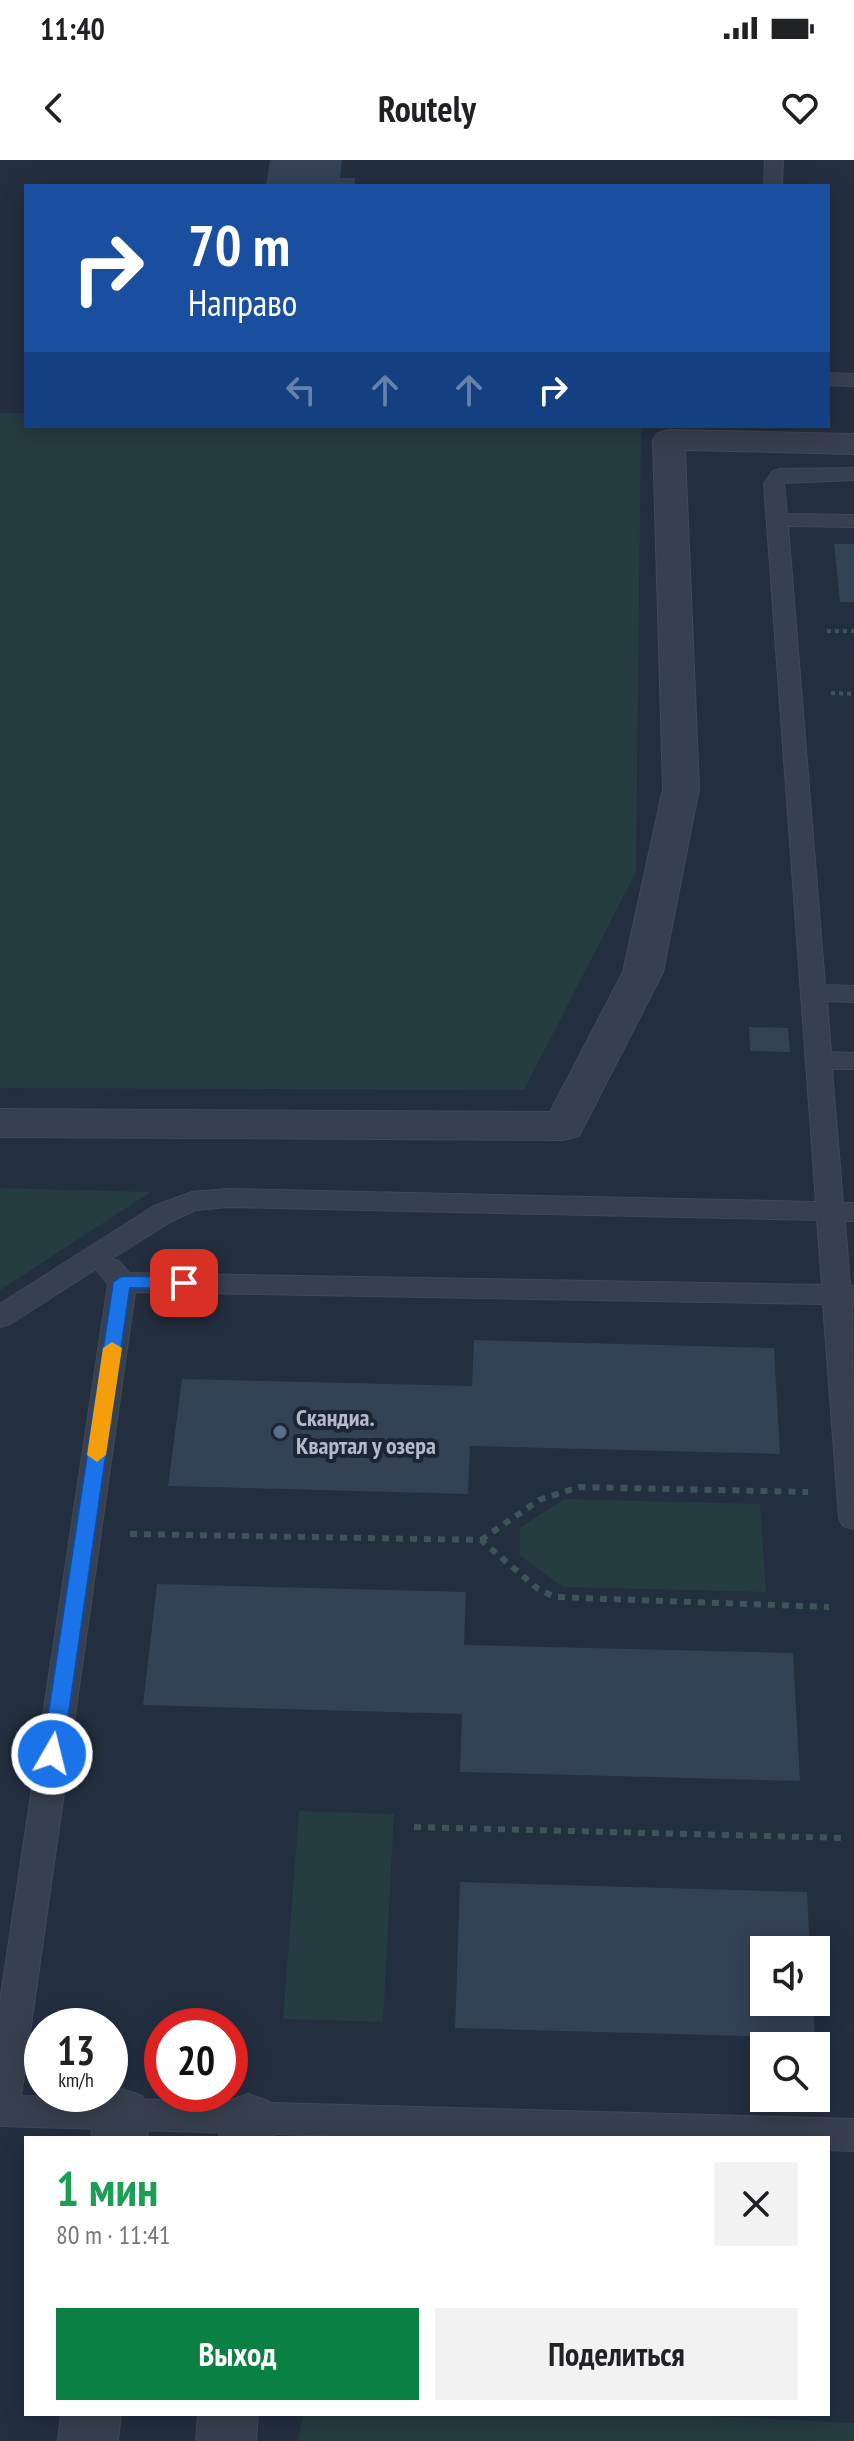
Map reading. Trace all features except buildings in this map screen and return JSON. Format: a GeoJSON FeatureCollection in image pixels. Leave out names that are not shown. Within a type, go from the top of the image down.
{"type":"FeatureCollection","features":[{"type":"Feature","properties":{"kind":"street"},"geometry":{"type":"LineString","coordinates":[[0,1123],[564,1126],[643,972],[681,789],[669,440],[762,434],[854,444]]}},
{"type":"Feature","properties":{"kind":"street"},"geometry":{"type":"LineString","coordinates":[[88,2441],[91,2416]]}},
{"type":"Feature","properties":{"kind":"street"},"geometry":{"type":"LineString","coordinates":[[226,2441],[228,2416]]}},
{"type":"Feature","properties":{"kind":"lane"},"geometry":{"type":"LineString","coordinates":[[773,184],[774,160]]}},
{"type":"Feature","properties":{"kind":"lane"},"geometry":{"type":"LineString","coordinates":[[830,379],[854,380]]}},
{"type":"Feature","properties":{"kind":"lane"},"geometry":{"type":"LineString","coordinates":[[854,474],[780,475],[774,483],[818,1060],[842,1212],[854,1518]]}},
{"type":"Feature","properties":{"kind":"lane"},"geometry":{"type":"LineString","coordinates":[[777,520],[854,521]]}},
{"type":"Feature","properties":{"kind":"lane"},"geometry":{"type":"LineString","coordinates":[[814,993],[854,994]]}},
{"type":"Feature","properties":{"kind":"lane"},"geometry":{"type":"LineString","coordinates":[[818,1060],[854,1061]]}},
{"type":"Feature","properties":{"kind":"lane"},"geometry":{"type":"LineString","coordinates":[[0,1317],[164,1213],[192,1201],[228,1198],[842,1212]]}},
{"type":"Feature","properties":{"kind":"lane"},"geometry":{"type":"LineString","coordinates":[[96,1256],[122,1282],[845,1295]]}},
{"type":"Feature","properties":{"kind":"lane"},"geometry":{"type":"LineString","coordinates":[[122,1282],[0,2111],[121,2125],[854,2135]]}},
{"type":"Feature","properties":{"kind":"path"},"geometry":{"type":"LineString","coordinates":[[820,630],[854,631]]}},
{"type":"Feature","properties":{"kind":"path"},"geometry":{"type":"LineString","coordinates":[[826,693],[854,694]]}},
{"type":"Feature","properties":{"kind":"path"},"geometry":{"type":"LineString","coordinates":[[123,1534],[481,1540],[537,1499],[579,1487],[821,1493]]}},
{"type":"Feature","properties":{"kind":"path"},"geometry":{"type":"LineString","coordinates":[[481,1540],[538,1589],[555,1597],[829,1607]]}},
{"type":"Feature","properties":{"kind":"path"},"geometry":{"type":"LineString","coordinates":[[414,1827],[845,1838]]}},
{"type":"Feature","properties":{"kind":"green space"},"geometry":{"type":"Polygon","coordinates":[[[0,413],[24,413],[24,428],[641,428],[636,872],[524,1090],[0,1088],[0,413]]]}},
{"type":"Feature","properties":{"kind":"green space"},"geometry":{"type":"Polygon","coordinates":[[[0,1188],[151,1192],[0,1290],[0,1188]]]}},
{"type":"Feature","properties":{"kind":"green space"},"geometry":{"type":"Polygon","coordinates":[[[564,1499],[760,1504],[766,1592],[563,1587],[520,1556],[520,1528],[564,1499]]]}},
{"type":"Feature","properties":{"kind":"green space"},"geometry":{"type":"Polygon","coordinates":[[[299,1811],[394,1814],[383,2022],[283,2019],[299,1811]]]}},
{"type":"Feature","properties":{"kind":"green space"},"geometry":{"type":"Polygon","coordinates":[[[303,2416],[714,2416],[854,2423],[854,2441],[298,2441],[303,2416]]]}},
{"type":"Feature","properties":{"kind":"slow traffic"},"geometry":{"type":"LineString","coordinates":[[97,1455],[112,1348]]}},
{"type":"Feature","properties":{"kind":"place","name":"Скандиа. Квартал у озера"},"geometry":{"type":"Point","coordinates":[280,1432]}},
{"type":"Feature","properties":{"kind":"route"},"geometry":{"type":"LineString","coordinates":[[52,1754],[122,1282],[184,1283]]}}]}
